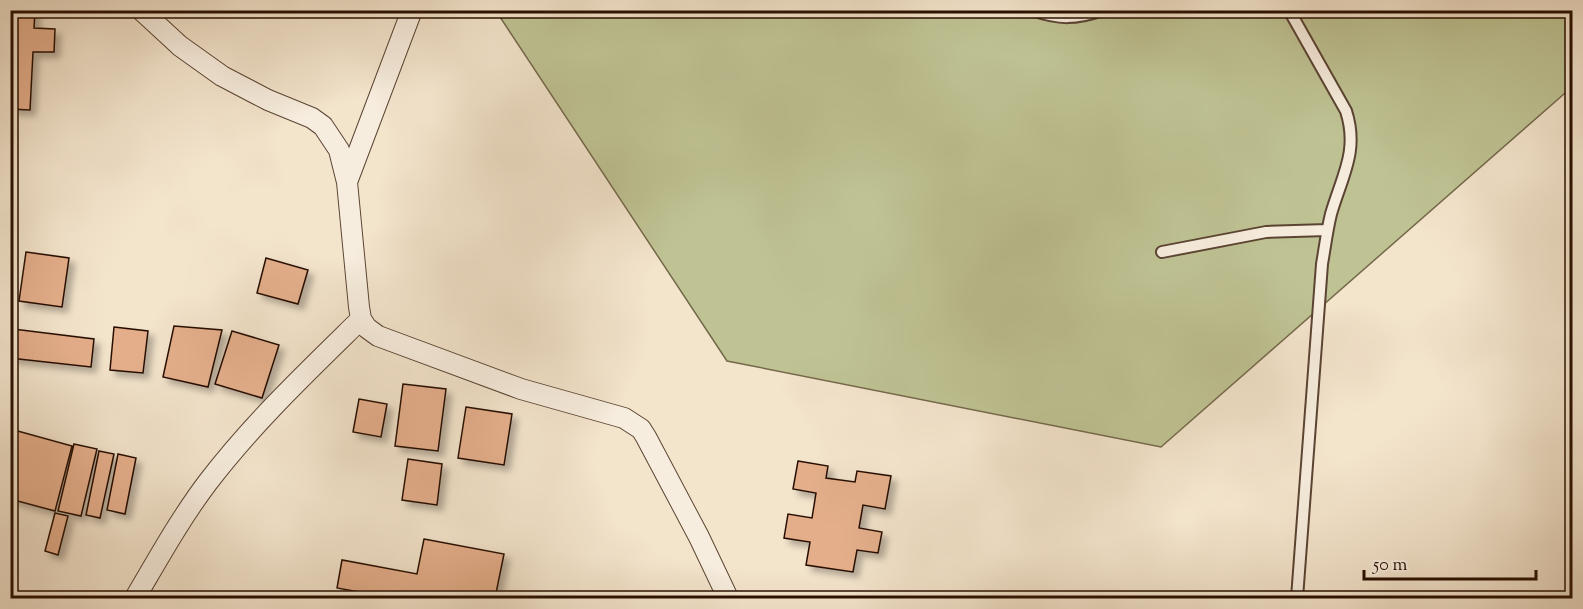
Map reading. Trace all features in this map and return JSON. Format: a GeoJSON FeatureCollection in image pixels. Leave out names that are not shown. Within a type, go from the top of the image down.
{"type":"FeatureCollection","features":[{"type":"Feature","properties":{"kind":"street"},"geometry":{"type":"LineString","coordinates":[[141,10],[180,46],[222,76],[268,100],[312,118],[323,126],[339,150],[347,182],[361,319],[367,328],[378,336],[417,352],[521,389],[624,418],[634,423],[646,437],[699,537],[728,598]]}},
{"type":"Feature","properties":{"kind":"street"},"geometry":{"type":"LineString","coordinates":[[347,182],[412,10]]}},
{"type":"Feature","properties":{"kind":"street"},"geometry":{"type":"LineString","coordinates":[[135,598],[184,516],[234,449],[361,319]]}},
{"type":"Feature","properties":{"kind":"lane"},"geometry":{"type":"LineString","coordinates":[[1032,10],[1051,17],[1064,18],[1076,18],[1103,10]]}},
{"type":"Feature","properties":{"kind":"lane"},"geometry":{"type":"LineString","coordinates":[[1289,10],[1346,111],[1351,127],[1352,145],[1327,230],[1317,330],[1298,598]]}},
{"type":"Feature","properties":{"kind":"lane"},"geometry":{"type":"LineString","coordinates":[[1162,252],[1266,232],[1327,230]]}},
{"type":"Feature","properties":{"kind":"green space"},"geometry":{"type":"Polygon","coordinates":[[[496,11],[1572,11],[1572,87],[1161,447],[727,361],[496,11]]]}},
{"type":"Feature","properties":{"kind":"building"},"geometry":{"type":"Polygon","coordinates":[[[10,10],[35,10],[34,28],[55,29],[54,52],[33,52],[30,110],[10,109],[10,10]]]}},
{"type":"Feature","properties":{"kind":"building"},"geometry":{"type":"Polygon","coordinates":[[[26,252],[69,258],[62,307],[19,301],[26,252]]]}},
{"type":"Feature","properties":{"kind":"building"},"geometry":{"type":"Polygon","coordinates":[[[266,258],[308,270],[298,304],[257,293],[266,258]]]}},
{"type":"Feature","properties":{"kind":"building"},"geometry":{"type":"Polygon","coordinates":[[[174,326],[222,330],[208,387],[163,377],[174,326]]]}},
{"type":"Feature","properties":{"kind":"building"},"geometry":{"type":"Polygon","coordinates":[[[114,327],[148,331],[143,373],[110,370],[114,327]]]}},
{"type":"Feature","properties":{"kind":"building"},"geometry":{"type":"Polygon","coordinates":[[[13,329],[94,339],[91,367],[10,358],[13,329]]]}},
{"type":"Feature","properties":{"kind":"building"},"geometry":{"type":"Polygon","coordinates":[[[232,331],[279,345],[262,398],[215,384],[232,331]]]}},
{"type":"Feature","properties":{"kind":"building"},"geometry":{"type":"Polygon","coordinates":[[[403,384],[446,389],[438,451],[395,446],[403,384]]]}},
{"type":"Feature","properties":{"kind":"building"},"geometry":{"type":"Polygon","coordinates":[[[359,399],[387,404],[381,437],[353,432],[359,399]]]}},
{"type":"Feature","properties":{"kind":"building"},"geometry":{"type":"Polygon","coordinates":[[[466,407],[512,414],[504,465],[458,458],[466,407]]]}},
{"type":"Feature","properties":{"kind":"building"},"geometry":{"type":"Polygon","coordinates":[[[14,430],[72,446],[55,511],[10,499],[10,442],[14,430]]]}},
{"type":"Feature","properties":{"kind":"building"},"geometry":{"type":"Polygon","coordinates":[[[74,444],[97,449],[81,516],[58,511],[74,444]]]}},
{"type":"Feature","properties":{"kind":"building"},"geometry":{"type":"Polygon","coordinates":[[[99,451],[114,454],[100,518],[86,515],[99,451]]]}},
{"type":"Feature","properties":{"kind":"building"},"geometry":{"type":"Polygon","coordinates":[[[118,454],[136,458],[125,514],[107,510],[118,454]]]}},
{"type":"Feature","properties":{"kind":"building"},"geometry":{"type":"Polygon","coordinates":[[[408,459],[442,464],[437,505],[402,500],[408,459]]]}},
{"type":"Feature","properties":{"kind":"building"},"geometry":{"type":"Polygon","coordinates":[[[798,461],[828,466],[826,478],[855,482],[857,471],[891,476],[885,509],[863,505],[859,528],[882,532],[878,553],[857,550],[853,572],[806,565],[810,542],[784,538],[788,514],[812,518],[816,493],[793,489],[798,461]]]}},
{"type":"Feature","properties":{"kind":"building"},"geometry":{"type":"Polygon","coordinates":[[[55,513],[68,516],[58,555],[45,551],[55,513]]]}},
{"type":"Feature","properties":{"kind":"building"},"geometry":{"type":"Polygon","coordinates":[[[424,539],[504,554],[495,598],[392,598],[337,588],[342,560],[417,574],[424,539]]]}}]}
